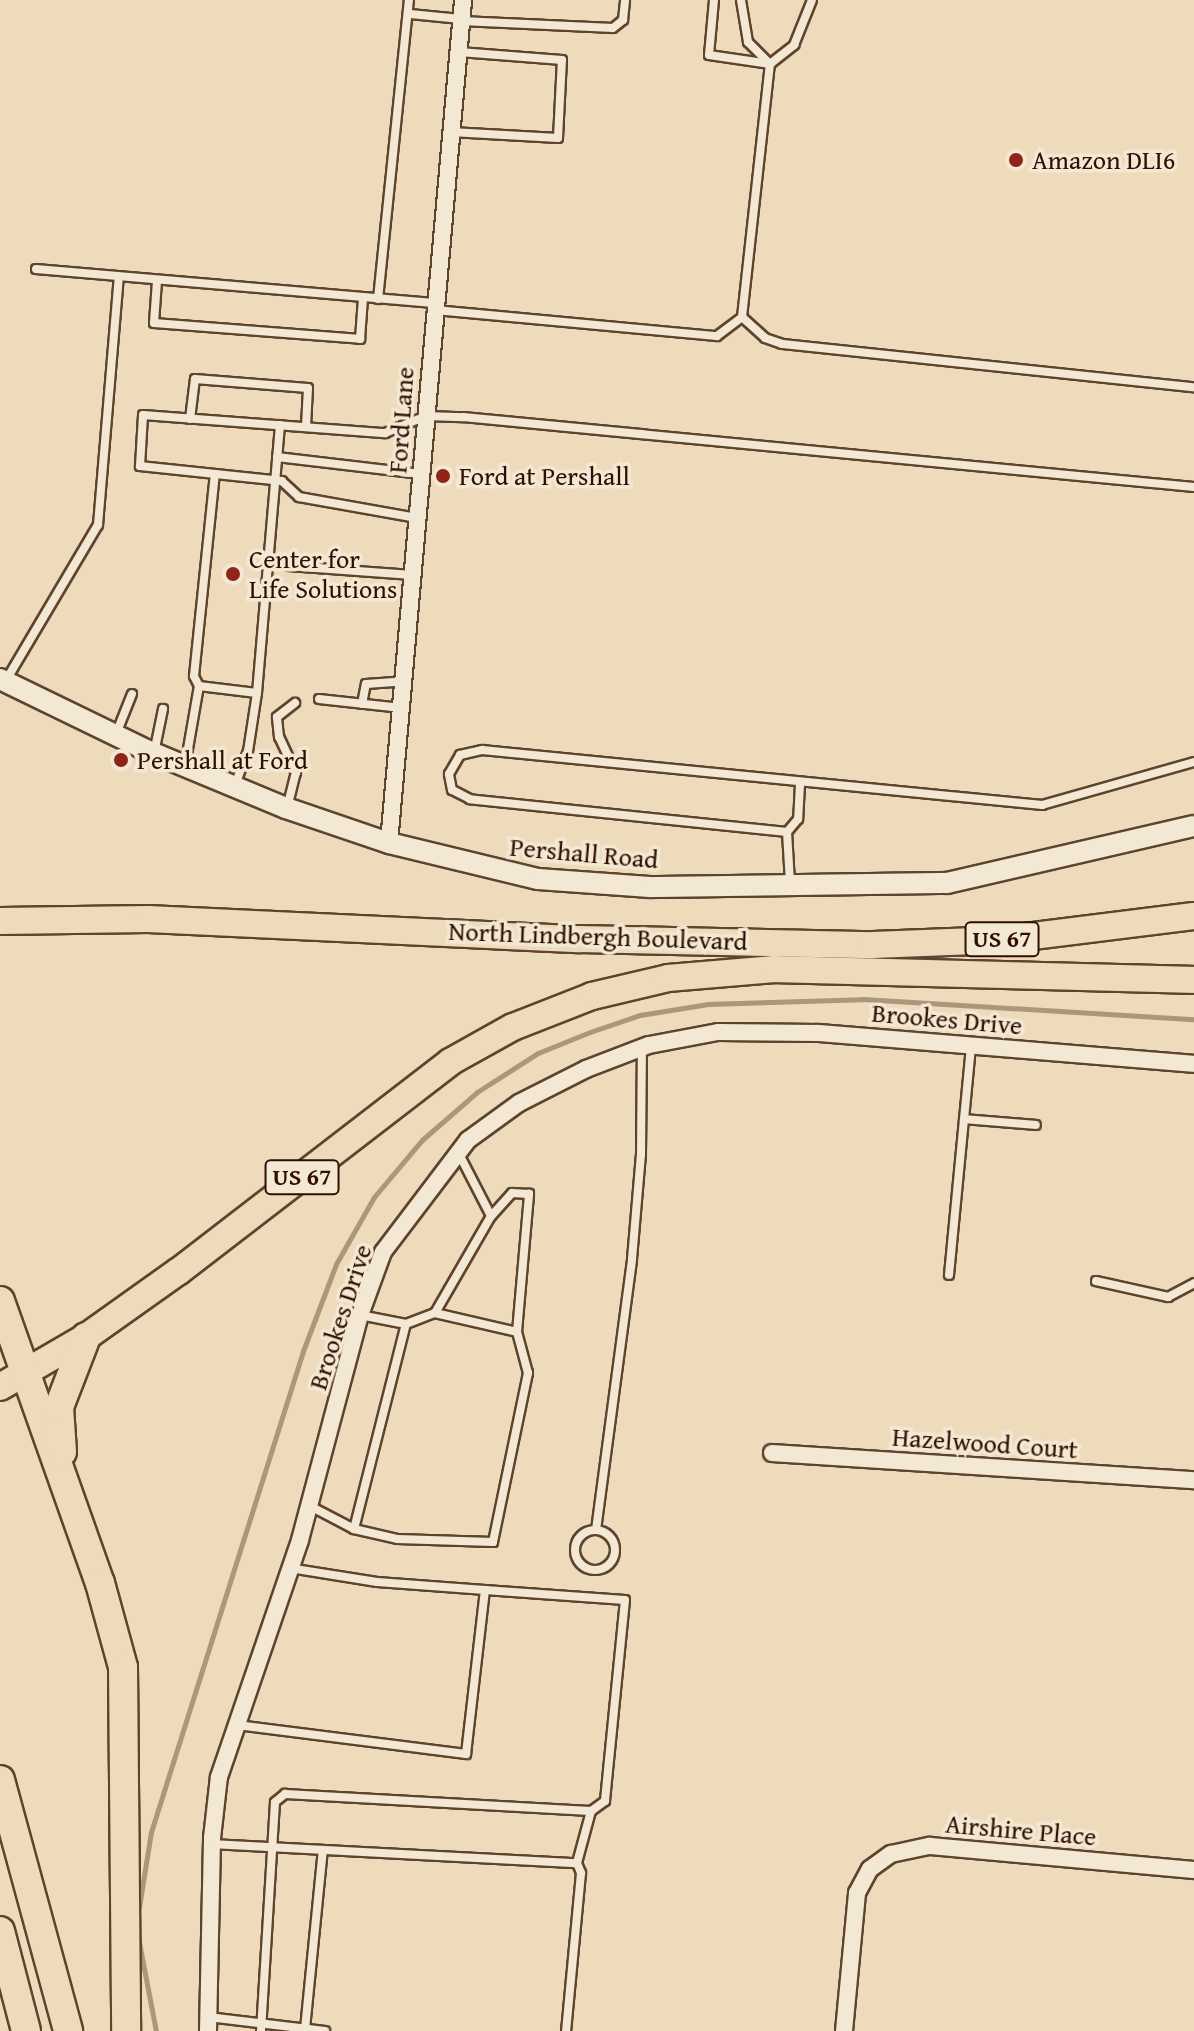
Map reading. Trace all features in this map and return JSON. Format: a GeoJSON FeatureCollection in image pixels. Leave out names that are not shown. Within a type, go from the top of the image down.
{"type":"FeatureCollection","features":[{"type":"Feature","properties":{"kind":"highway","name":"North Lindbergh Boulevard"},"geometry":{"type":"LineString","coordinates":[[0,921],[148,919],[579,939],[873,945],[1001,940],[1194,916]]}},
{"type":"Feature","properties":{"kind":"highway","name":"North Lindbergh Boulevard"},"geometry":{"type":"LineString","coordinates":[[11,1382],[86,1337],[450,1062],[513,1027],[592,996],[668,978],[775,969],[1194,980]]}},
{"type":"Feature","properties":{"kind":"highway"},"geometry":{"type":"LineString","coordinates":[[0,1301],[11,1382],[72,1508],[123,1667],[126,2031]]}},
{"type":"Feature","properties":{"kind":"highway"},"geometry":{"type":"LineString","coordinates":[[72,1508],[59,1407],[86,1337]]}},
{"type":"Feature","properties":{"kind":"highway"},"geometry":{"type":"LineString","coordinates":[[0,1780],[68,2031]]}},
{"type":"Feature","properties":{"kind":"highway"},"geometry":{"type":"LineString","coordinates":[[0,1931],[26,2031]]}},
{"type":"Feature","properties":{"kind":"street","name":"Ford Lane"},"geometry":{"type":"LineString","coordinates":[[389,843],[404,708],[434,307],[463,0]]}},
{"type":"Feature","properties":{"kind":"street","name":"Pershall Road"},"geometry":{"type":"LineString","coordinates":[[2,681],[153,753],[286,808],[389,843],[538,879],[650,887],[947,883],[1194,826]]}},
{"type":"Feature","properties":{"kind":"street","name":"Brookes Drive"},"geometry":{"type":"LineString","coordinates":[[208,2024],[211,1844],[219,1777],[290,1568],[360,1315],[383,1252],[458,1152],[519,1103],[642,1048],[718,1032],[818,1033],[1194,1064]]}},
{"type":"Feature","properties":{"kind":"street","name":"Hazelwood Court"},"geometry":{"type":"LineString","coordinates":[[772,1453],[1194,1480]]}},
{"type":"Feature","properties":{"kind":"street","name":"Airshire Place"},"geometry":{"type":"LineString","coordinates":[[844,2031],[857,1893],[870,1869],[891,1854],[930,1846],[1194,1870]]}},
{"type":"Feature","properties":{"kind":"lane"},"geometry":{"type":"LineString","coordinates":[[378,299],[410,14],[409,0]]}},
{"type":"Feature","properties":{"kind":"lane"},"geometry":{"type":"LineString","coordinates":[[410,14],[461,20],[613,28],[623,20],[625,0]]}},
{"type":"Feature","properties":{"kind":"lane"},"geometry":{"type":"LineString","coordinates":[[714,0],[709,55],[770,64]]}},
{"type":"Feature","properties":{"kind":"lane"},"geometry":{"type":"LineString","coordinates":[[741,0],[748,42],[770,64]]}},
{"type":"Feature","properties":{"kind":"lane"},"geometry":{"type":"LineString","coordinates":[[36,269],[378,299],[717,336],[742,317],[770,64],[794,45],[812,0]]}},
{"type":"Feature","properties":{"kind":"lane"},"geometry":{"type":"LineString","coordinates":[[450,132],[558,138],[562,60],[458,52]]}},
{"type":"Feature","properties":{"kind":"lane"},"geometry":{"type":"LineString","coordinates":[[2,681],[98,525],[119,277]]}},
{"type":"Feature","properties":{"kind":"lane"},"geometry":{"type":"LineString","coordinates":[[157,281],[154,323],[360,339],[363,298]]}},
{"type":"Feature","properties":{"kind":"lane"},"geometry":{"type":"LineString","coordinates":[[742,317],[765,338],[786,344],[1194,387]]}},
{"type":"Feature","properties":{"kind":"lane"},"geometry":{"type":"LineString","coordinates":[[190,419],[195,379],[308,388],[306,427]]}},
{"type":"Feature","properties":{"kind":"lane"},"geometry":{"type":"LineString","coordinates":[[418,518],[299,497],[282,481],[140,466],[143,415],[385,433],[426,416],[1194,487]]}},
{"type":"Feature","properties":{"kind":"lane"},"geometry":{"type":"LineString","coordinates":[[235,787],[248,751],[257,693],[280,425]]}},
{"type":"Feature","properties":{"kind":"lane"},"geometry":{"type":"LineString","coordinates":[[277,457],[421,474]]}},
{"type":"Feature","properties":{"kind":"lane"},"geometry":{"type":"LineString","coordinates":[[185,766],[199,686],[194,676],[215,474]]}},
{"type":"Feature","properties":{"kind":"lane"},"geometry":{"type":"LineString","coordinates":[[289,566],[412,575]]}},
{"type":"Feature","properties":{"kind":"lane"},"geometry":{"type":"LineString","coordinates":[[362,704],[366,684],[406,681]]}},
{"type":"Feature","properties":{"kind":"lane"},"geometry":{"type":"LineString","coordinates":[[199,686],[257,693]]}},
{"type":"Feature","properties":{"kind":"lane"},"geometry":{"type":"LineString","coordinates":[[115,736],[132,694]]}},
{"type":"Feature","properties":{"kind":"lane"},"geometry":{"type":"LineString","coordinates":[[319,699],[404,708]]}},
{"type":"Feature","properties":{"kind":"lane"},"geometry":{"type":"LineString","coordinates":[[286,808],[296,773],[279,737],[277,717],[295,703]]}},
{"type":"Feature","properties":{"kind":"lane"},"geometry":{"type":"LineString","coordinates":[[153,753],[163,709]]}},
{"type":"Feature","properties":{"kind":"lane"},"geometry":{"type":"LineString","coordinates":[[787,832],[470,799],[452,790],[449,774],[460,755],[482,750],[800,784],[1042,805],[1194,762]]}},
{"type":"Feature","properties":{"kind":"lane"},"geometry":{"type":"LineString","coordinates":[[790,886],[787,832],[798,819],[800,784]]}},
{"type":"Feature","properties":{"kind":"lane"},"geometry":{"type":"LineString","coordinates":[[949,1275],[971,1045]]}},
{"type":"Feature","properties":{"kind":"lane"},"geometry":{"type":"LineString","coordinates":[[596,1530],[632,1259],[641,1155],[642,1048]]}},
{"type":"Feature","properties":{"kind":"lane"},"geometry":{"type":"LineString","coordinates":[[964,1119],[1036,1125]]}},
{"type":"Feature","properties":{"kind":"lane"},"geometry":{"type":"LineString","coordinates":[[458,1152],[491,1216]]}},
{"type":"Feature","properties":{"kind":"lane"},"geometry":{"type":"LineString","coordinates":[[309,1506],[354,1529],[397,1539],[493,1542],[528,1373],[517,1332],[529,1194],[512,1193],[491,1216],[435,1313]]}},
{"type":"Feature","properties":{"kind":"lane"},"geometry":{"type":"LineString","coordinates":[[1096,1281],[1168,1297],[1194,1283]]}},
{"type":"Feature","properties":{"kind":"lane"},"geometry":{"type":"LineString","coordinates":[[360,1315],[406,1324],[435,1313],[517,1332]]}},
{"type":"Feature","properties":{"kind":"lane"},"geometry":{"type":"LineString","coordinates":[[354,1529],[406,1324]]}},
{"type":"Feature","properties":{"kind":"lane"},"geometry":{"type":"LineString","coordinates":[[596,1530],[612,1539],[614,1552],[604,1567],[591,1569],[576,1557],[576,1544],[583,1533],[596,1530]]}},
{"type":"Feature","properties":{"kind":"lane"},"geometry":{"type":"LineString","coordinates":[[260,2027],[275,1802],[285,1794],[591,1811],[605,1801],[625,1600],[377,1582],[290,1568]]}},
{"type":"Feature","properties":{"kind":"lane"},"geometry":{"type":"LineString","coordinates":[[237,1725],[466,1754],[485,1590]]}},
{"type":"Feature","properties":{"kind":"lane"},"geometry":{"type":"LineString","coordinates":[[566,2031],[581,1873],[577,1863],[591,1811]]}},
{"type":"Feature","properties":{"kind":"lane"},"geometry":{"type":"LineString","coordinates":[[211,1844],[577,1863]]}},
{"type":"Feature","properties":{"kind":"lane"},"geometry":{"type":"LineString","coordinates":[[305,2029],[323,1850]]}},
{"type":"Feature","properties":{"kind":"lane"},"geometry":{"type":"LineString","coordinates":[[208,2024],[325,2031]]}},
{"type":"Feature","properties":{"kind":"waterway"},"geometry":{"type":"LineString","coordinates":[[139,1907],[151,1832],[303,1351],[336,1264],[374,1197],[422,1140],[477,1092],[538,1053],[590,1032],[640,1015],[708,1004],[863,999],[1194,1019]]}},
{"type":"Feature","properties":{"kind":"waterway"},"geometry":{"type":"LineString","coordinates":[[138,1937],[156,2031]]}},
{"type":"Feature","properties":{"kind":"place","name":"Amazon DLI6"},"geometry":{"type":"Point","coordinates":[1016,160]}},
{"type":"Feature","properties":{"kind":"place","name":"Ford at Pershall"},"geometry":{"type":"Point","coordinates":[443,476]}},
{"type":"Feature","properties":{"kind":"place","name":"Center for Life Solutions"},"geometry":{"type":"Point","coordinates":[233,574]}},
{"type":"Feature","properties":{"kind":"place","name":"Pershall at Ford"},"geometry":{"type":"Point","coordinates":[121,760]}}]}
